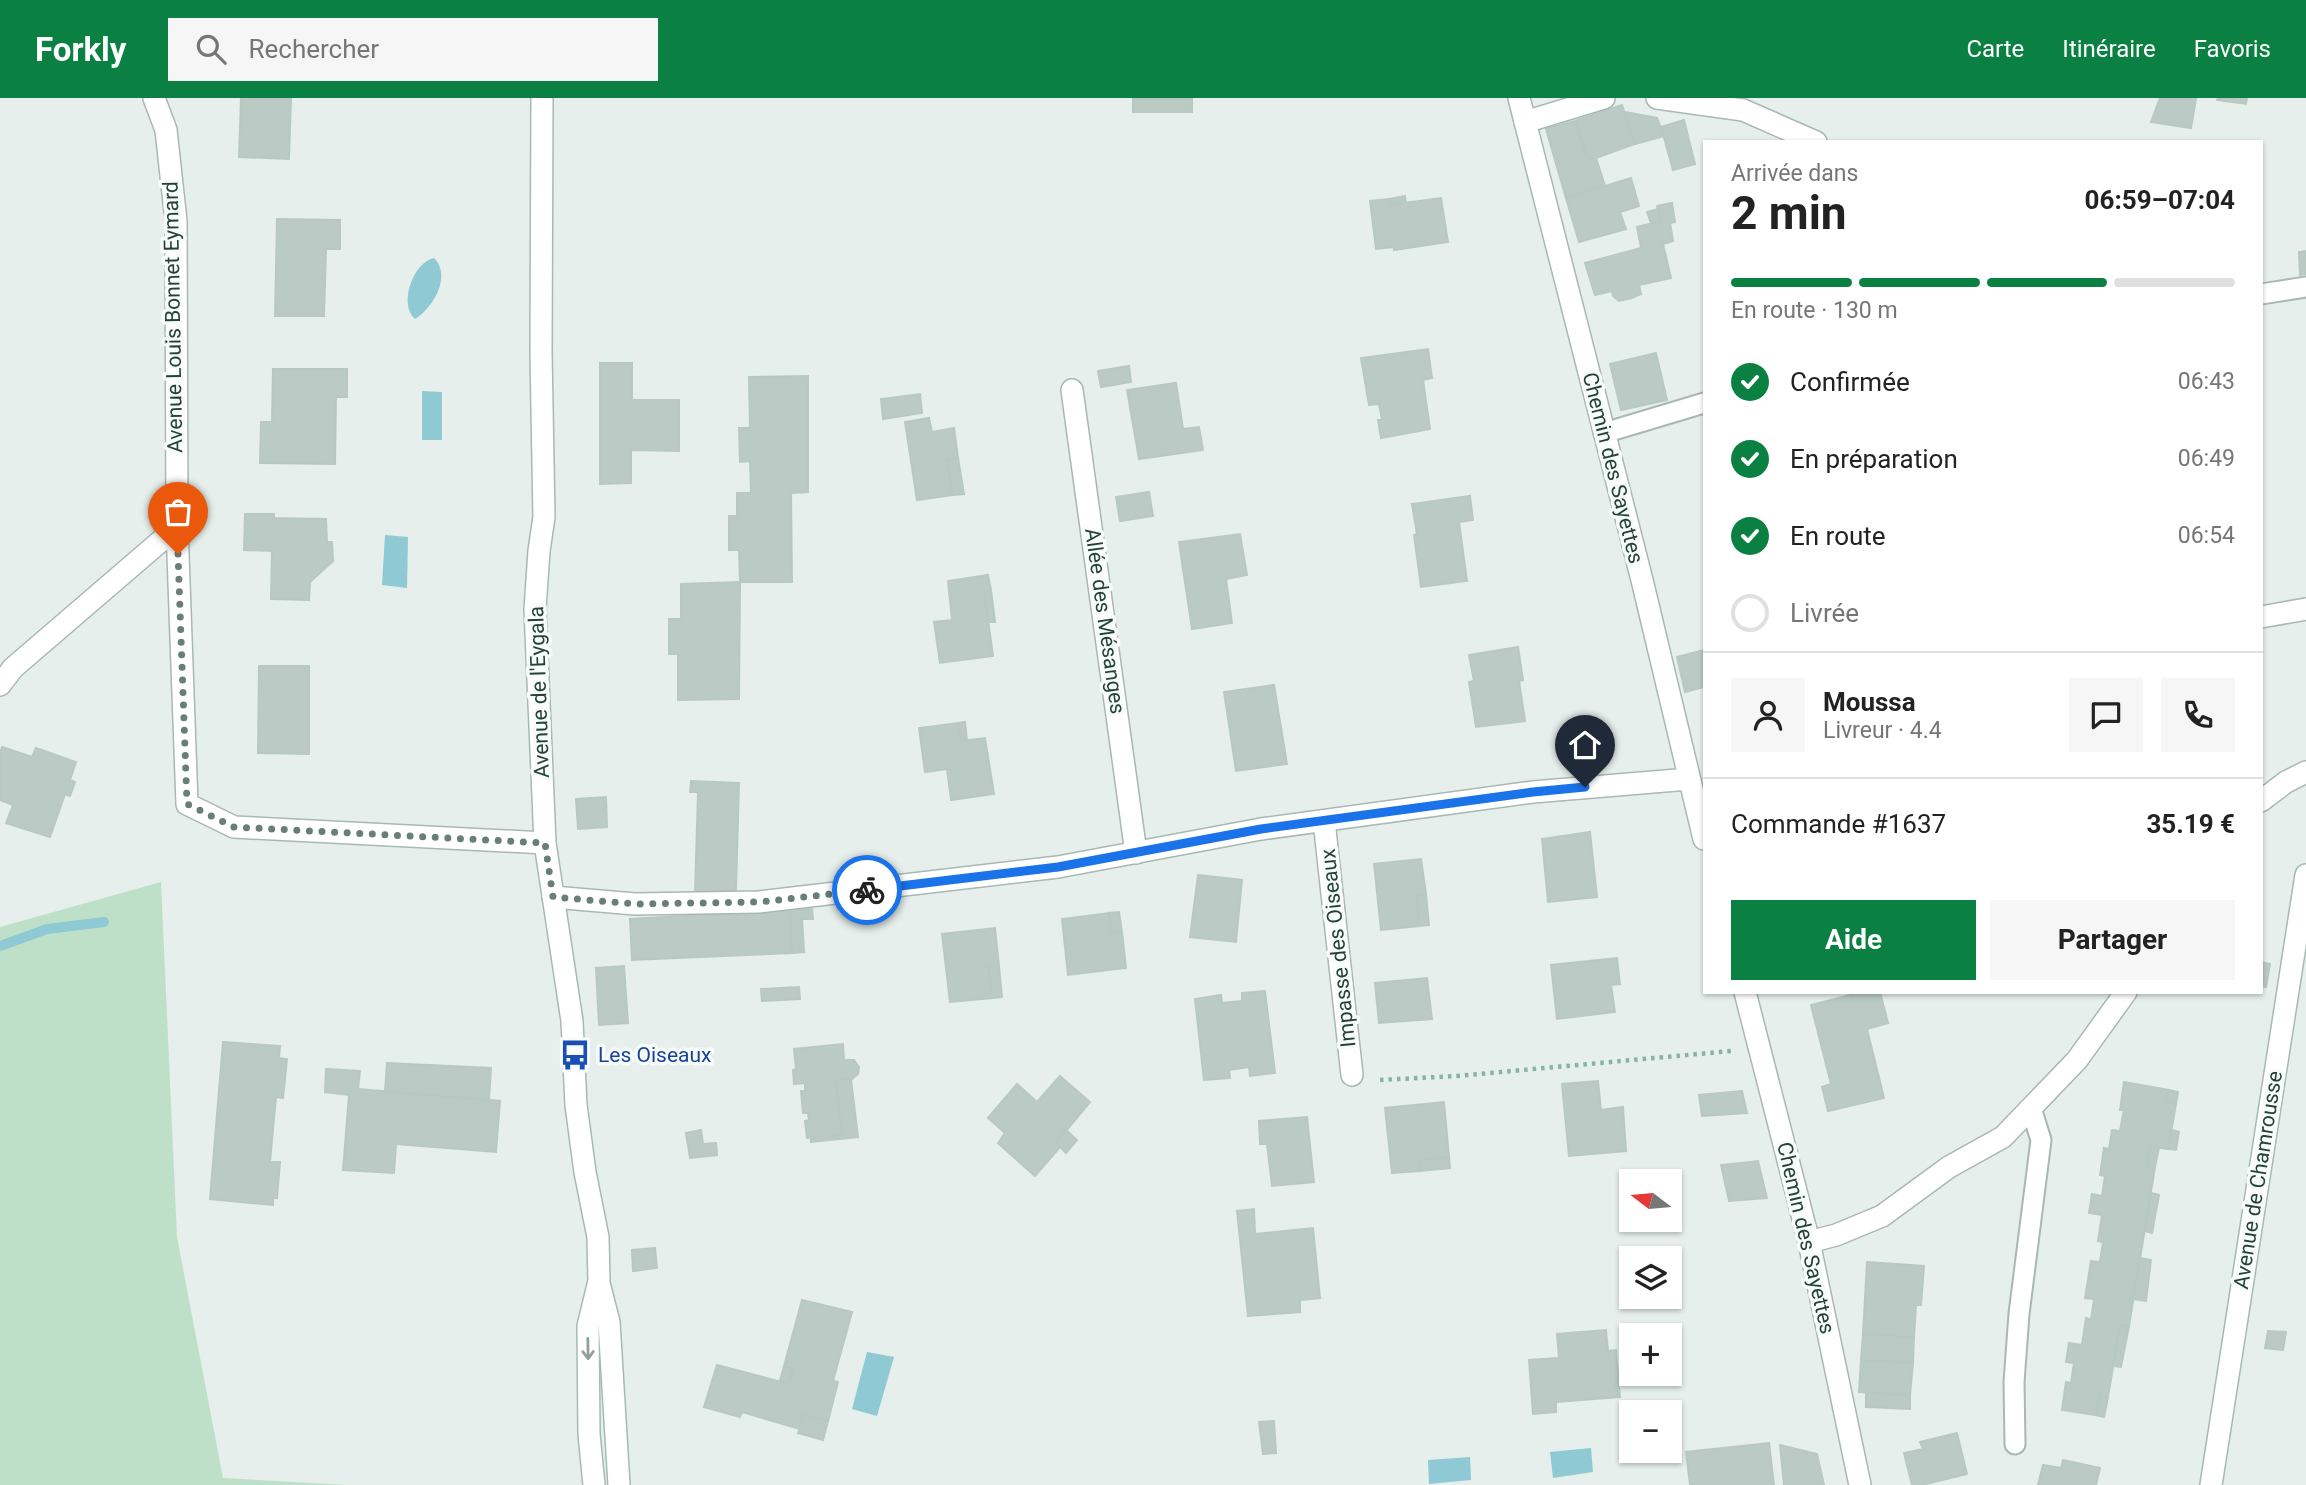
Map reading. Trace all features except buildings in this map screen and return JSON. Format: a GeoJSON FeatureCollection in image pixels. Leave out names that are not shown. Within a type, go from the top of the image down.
{"type":"FeatureCollection","features":[{"type":"Feature","properties":{"kind":"street","name":"Avenue Louis Bonnet Eymard"},"geometry":{"type":"LineString","coordinates":[[154,98],[166,130],[176,221],[177,527],[187,804],[234,827],[545,843]]}},
{"type":"Feature","properties":{"kind":"street","name":"Avenue de l'Eygala"},"geometry":{"type":"LineString","coordinates":[[542,98],[541,353],[544,517],[535,608],[545,843],[572,1021],[576,1105],[598,1237],[599,1283],[609,1322],[619,1485]]}},
{"type":"Feature","properties":{"kind":"street","name":"Chemin des Sayettes"},"geometry":{"type":"LineString","coordinates":[[1518,98],[1703,835]]}},
{"type":"Feature","properties":{"kind":"street"},"geometry":{"type":"LineString","coordinates":[[1525,122],[1604,98]]}},
{"type":"Feature","properties":{"kind":"street"},"geometry":{"type":"LineString","coordinates":[[1657,98],[1743,110],[1811,140]]}},
{"type":"Feature","properties":{"kind":"street","name":"Allée des Mésanges"},"geometry":{"type":"LineString","coordinates":[[1072,390],[1136,853]]}},
{"type":"Feature","properties":{"kind":"street"},"geometry":{"type":"LineString","coordinates":[[0,685],[13,668],[177,527]]}},
{"type":"Feature","properties":{"kind":"street"},"geometry":{"type":"LineString","coordinates":[[2263,617],[2306,609]]}},
{"type":"Feature","properties":{"kind":"street"},"geometry":{"type":"LineString","coordinates":[[2263,799],[2286,782],[2306,772]]}},
{"type":"Feature","properties":{"kind":"street"},"geometry":{"type":"LineString","coordinates":[[553,897],[635,904],[760,902],[1058,867],[1261,829],[1533,792],[1689,779]]}},
{"type":"Feature","properties":{"kind":"street","name":"Impasse des Oiseaux"},"geometry":{"type":"LineString","coordinates":[[1324,821],[1352,1075]]}},
{"type":"Feature","properties":{"kind":"street","name":"Avenue de Chamrousse"},"geometry":{"type":"LineString","coordinates":[[2211,1485],[2306,875]]}},
{"type":"Feature","properties":{"kind":"street","name":"Chemin des Sayettes"},"geometry":{"type":"LineString","coordinates":[[1745,994],[1809,1242],[1860,1485]]}},
{"type":"Feature","properties":{"kind":"street"},"geometry":{"type":"LineString","coordinates":[[1809,1242],[1836,1235],[1882,1216],[1949,1167],[2003,1137],[2077,1060],[2125,994]]}},
{"type":"Feature","properties":{"kind":"street","name":"Avenue de l'Eygala"},"geometry":{"type":"LineString","coordinates":[[594,1485],[589,1434],[588,1326],[599,1283]]}},
{"type":"Feature","properties":{"kind":"lane"},"geometry":{"type":"LineString","coordinates":[[2263,294],[2306,287]]}},
{"type":"Feature","properties":{"kind":"lane"},"geometry":{"type":"LineString","coordinates":[[1604,433],[1703,403]]}},
{"type":"Feature","properties":{"kind":"lane"},"geometry":{"type":"LineString","coordinates":[[2015,1444],[2014,1382],[2019,1314],[2041,1140],[2031,1108]]}},
{"type":"Feature","properties":{"kind":"path"},"geometry":{"type":"LineString","coordinates":[[1352,1075],[1371,1081],[1457,1076],[1759,1049]]}},
{"type":"Feature","properties":{"kind":"green space"},"geometry":{"type":"Polygon","coordinates":[[[161,882],[177,1237],[223,1478],[348,1485],[0,1485],[0,927],[161,882]]]}},
{"type":"Feature","properties":{"kind":"water"},"geometry":{"type":"Polygon","coordinates":[[[434,258],[439,265],[441,282],[434,300],[415,319],[408,304],[410,285],[420,267],[434,258]]]}},
{"type":"Feature","properties":{"kind":"water"},"geometry":{"type":"Polygon","coordinates":[[[422,391],[442,392],[442,440],[422,440],[422,391]]]}},
{"type":"Feature","properties":{"kind":"water"},"geometry":{"type":"Polygon","coordinates":[[[385,535],[408,537],[407,588],[382,585],[385,535]]]}},
{"type":"Feature","properties":{"kind":"water"},"geometry":{"type":"Polygon","coordinates":[[[867,1352],[894,1357],[877,1416],[852,1409],[867,1352]]]}},
{"type":"Feature","properties":{"kind":"water"},"geometry":{"type":"Polygon","coordinates":[[[1591,1448],[1593,1472],[1553,1478],[1550,1452],[1591,1448]]]}},
{"type":"Feature","properties":{"kind":"water"},"geometry":{"type":"Polygon","coordinates":[[[1470,1457],[1471,1480],[1429,1484],[1428,1460],[1470,1457]]]}},
{"type":"Feature","properties":{"kind":"waterway"},"geometry":{"type":"LineString","coordinates":[[0,946],[47,929],[104,922]]}},
{"type":"Feature","properties":{"kind":"way so far"},"geometry":{"type":"LineString","coordinates":[[178,554],[187,804],[210,816],[234,827],[545,843],[553,897],[635,904],[760,902],[867,890]]}},
{"type":"Feature","properties":{"kind":"place","name":"Les Oiseaux"},"geometry":{"type":"Point","coordinates":[575,1055]}},
{"type":"Feature","properties":{"kind":"route"},"geometry":{"type":"LineString","coordinates":[[867,890],[1058,867],[1261,829],[1585,787]]}}]}
